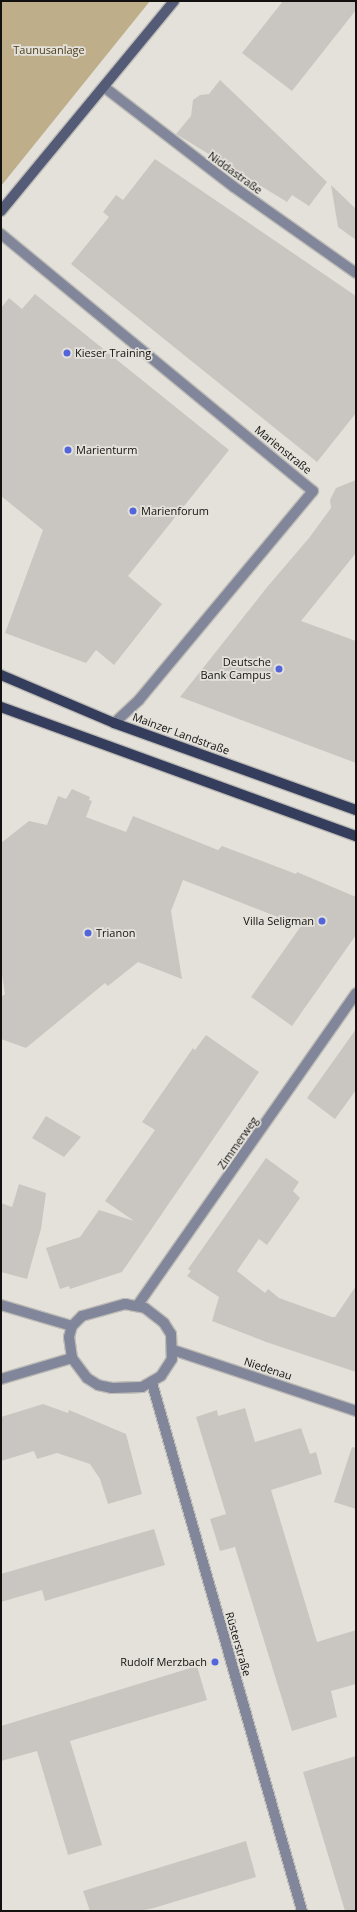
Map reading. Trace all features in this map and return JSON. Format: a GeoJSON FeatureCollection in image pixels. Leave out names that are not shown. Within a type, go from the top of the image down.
{"type":"FeatureCollection","features":[{"type":"Feature","properties":{"kind":"main road"},"geometry":{"type":"LineString","coordinates":[[1,211],[174,1]]}},
{"type":"Feature","properties":{"kind":"main road","name":"Mainzer Landstraße"},"geometry":{"type":"LineString","coordinates":[[1,675],[114,723],[356,810]]}},
{"type":"Feature","properties":{"kind":"main road"},"geometry":{"type":"LineString","coordinates":[[1,707],[356,836]]}},
{"type":"Feature","properties":{"kind":"street","name":"Niddastraße"},"geometry":{"type":"LineString","coordinates":[[104,87],[234,187],[356,272]]}},
{"type":"Feature","properties":{"kind":"street","name":"Marienstraße"},"geometry":{"type":"LineString","coordinates":[[1,234],[313,491],[139,700],[114,723]]}},
{"type":"Feature","properties":{"kind":"street","name":"Zimmerweg"},"geometry":{"type":"LineString","coordinates":[[138,1306],[356,994]]}},
{"type":"Feature","properties":{"kind":"street"},"geometry":{"type":"LineString","coordinates":[[125,1304],[138,1306],[154,1313],[164,1323],[171,1334],[173,1350],[168,1368],[152,1383],[131,1388],[98,1385],[82,1373],[72,1358],[69,1337],[72,1326],[82,1316],[108,1307],[125,1304]]}},
{"type":"Feature","properties":{"kind":"street"},"geometry":{"type":"LineString","coordinates":[[1,1305],[72,1326]]}},
{"type":"Feature","properties":{"kind":"street","name":"Niedenau"},"geometry":{"type":"LineString","coordinates":[[173,1350],[356,1411]]}},
{"type":"Feature","properties":{"kind":"street"},"geometry":{"type":"LineString","coordinates":[[1,1379],[72,1358]]}},
{"type":"Feature","properties":{"kind":"street","name":"Rüsterstraße"},"geometry":{"type":"LineString","coordinates":[[152,1383],[302,1911]]}},
{"type":"Feature","properties":{"kind":"green space","name":"Taunusanlage"},"geometry":{"type":"Polygon","coordinates":[[[1,1],[150,1],[1,186],[1,1]]]}},
{"type":"Feature","properties":{"kind":"building"},"geometry":{"type":"Polygon","coordinates":[[[283,1],[356,1],[356,10],[292,91],[242,53],[283,1]]]}},
{"type":"Feature","properties":{"kind":"building"},"geometry":{"type":"Polygon","coordinates":[[[220,80],[327,182],[309,206],[292,195],[287,202],[176,134],[191,116],[193,100],[200,95],[209,94],[220,80]]]}},
{"type":"Feature","properties":{"kind":"building"},"geometry":{"type":"Polygon","coordinates":[[[155,159],[356,296],[356,413],[317,462],[71,264],[109,217],[103,212],[116,195],[123,200],[155,159]]]}},
{"type":"Feature","properties":{"kind":"building"},"geometry":{"type":"Polygon","coordinates":[[[331,185],[356,209],[356,240],[338,227],[331,185]]]}},
{"type":"Feature","properties":{"kind":"building"},"geometry":{"type":"Polygon","coordinates":[[[35,294],[229,450],[128,576],[162,604],[114,665],[96,650],[86,663],[5,633],[43,530],[1,496],[1,308],[9,298],[22,309],[35,294]]]}},
{"type":"Feature","properties":{"kind":"building","name":"Deutsche Bank Campus"},"geometry":{"type":"Polygon","coordinates":[[[356,480],[356,553],[301,621],[356,641],[356,763],[180,697],[268,586],[309,538],[331,508],[330,500],[336,488],[356,480]]]}},
{"type":"Feature","properties":{"kind":"building"},"geometry":{"type":"Polygon","coordinates":[[[72,789],[90,797],[89,800],[92,801],[86,817],[126,832],[133,816],[218,850],[222,846],[296,874],[297,872],[356,897],[356,935],[292,1026],[251,997],[301,926],[183,880],[171,911],[182,979],[138,962],[108,986],[105,983],[26,1048],[1,1039],[1,997],[5,994],[1,968],[1,843],[29,821],[47,825],[58,796],[66,799],[72,789]]]}},
{"type":"Feature","properties":{"kind":"building"},"geometry":{"type":"Polygon","coordinates":[[[356,1029],[356,1090],[335,1119],[307,1098],[356,1029]]]}},
{"type":"Feature","properties":{"kind":"building"},"geometry":{"type":"Polygon","coordinates":[[[206,1035],[259,1072],[122,1272],[70,1289],[69,1286],[60,1289],[46,1248],[80,1237],[99,1210],[134,1221],[105,1201],[155,1130],[142,1122],[193,1048],[195,1050],[206,1035]]]}},
{"type":"Feature","properties":{"kind":"building"},"geometry":{"type":"Polygon","coordinates":[[[46,1116],[81,1137],[64,1157],[32,1138],[46,1116]]]}},
{"type":"Feature","properties":{"kind":"building"},"geometry":{"type":"Polygon","coordinates":[[[266,1158],[299,1182],[293,1191],[300,1198],[267,1245],[259,1239],[237,1271],[265,1293],[268,1289],[279,1298],[332,1317],[335,1317],[356,1286],[356,1372],[266,1342],[212,1321],[219,1297],[187,1276],[191,1271],[188,1269],[266,1158]]]}},
{"type":"Feature","properties":{"kind":"building"},"geometry":{"type":"Polygon","coordinates":[[[19,1184],[46,1193],[41,1229],[27,1279],[1,1272],[1,1203],[12,1207],[19,1184]]]}},
{"type":"Feature","properties":{"kind":"building"},"geometry":{"type":"Polygon","coordinates":[[[43,1404],[68,1413],[69,1410],[126,1434],[142,1494],[108,1504],[100,1479],[90,1464],[57,1453],[37,1459],[34,1451],[1,1461],[1,1417],[43,1404]]]}},
{"type":"Feature","properties":{"kind":"building"},"geometry":{"type":"Polygon","coordinates":[[[245,1408],[255,1442],[301,1428],[310,1454],[316,1452],[322,1474],[271,1490],[317,1642],[356,1630],[356,1684],[331,1691],[337,1717],[292,1731],[235,1547],[220,1551],[210,1519],[226,1514],[196,1417],[217,1410],[218,1416],[245,1408]]]}},
{"type":"Feature","properties":{"kind":"building"},"geometry":{"type":"Polygon","coordinates":[[[352,1447],[356,1448],[356,1509],[334,1502],[352,1447]]]}},
{"type":"Feature","properties":{"kind":"building"},"geometry":{"type":"Polygon","coordinates":[[[154,1529],[165,1565],[45,1601],[42,1590],[1,1602],[1,1574],[154,1529]]]}},
{"type":"Feature","properties":{"kind":"building"},"geometry":{"type":"Polygon","coordinates":[[[197,1666],[207,1700],[70,1741],[102,1845],[68,1855],[37,1751],[1,1761],[1,1726],[197,1666]]]}},
{"type":"Feature","properties":{"kind":"building"},"geometry":{"type":"Polygon","coordinates":[[[356,1756],[356,1911],[345,1911],[303,1772],[356,1756]]]}},
{"type":"Feature","properties":{"kind":"building"},"geometry":{"type":"Polygon","coordinates":[[[246,1841],[256,1877],[154,1908],[138,1911],[90,1911],[83,1891],[246,1841]]]}},
{"type":"Feature","properties":{"kind":"place","name":"Kieser Training"},"geometry":{"type":"Point","coordinates":[67,353]}},
{"type":"Feature","properties":{"kind":"place","name":"Marienturm"},"geometry":{"type":"Point","coordinates":[68,450]}},
{"type":"Feature","properties":{"kind":"place","name":"Marienforum"},"geometry":{"type":"Point","coordinates":[133,511]}},
{"type":"Feature","properties":{"kind":"place","name":"Deutsche Bank Campus"},"geometry":{"type":"Point","coordinates":[279,669]}},
{"type":"Feature","properties":{"kind":"place","name":"Villa Seligman"},"geometry":{"type":"Point","coordinates":[322,921]}},
{"type":"Feature","properties":{"kind":"place","name":"Trianon"},"geometry":{"type":"Point","coordinates":[88,933]}},
{"type":"Feature","properties":{"kind":"place","name":"Rudolf Merzbach"},"geometry":{"type":"Point","coordinates":[215,1662]}}]}
